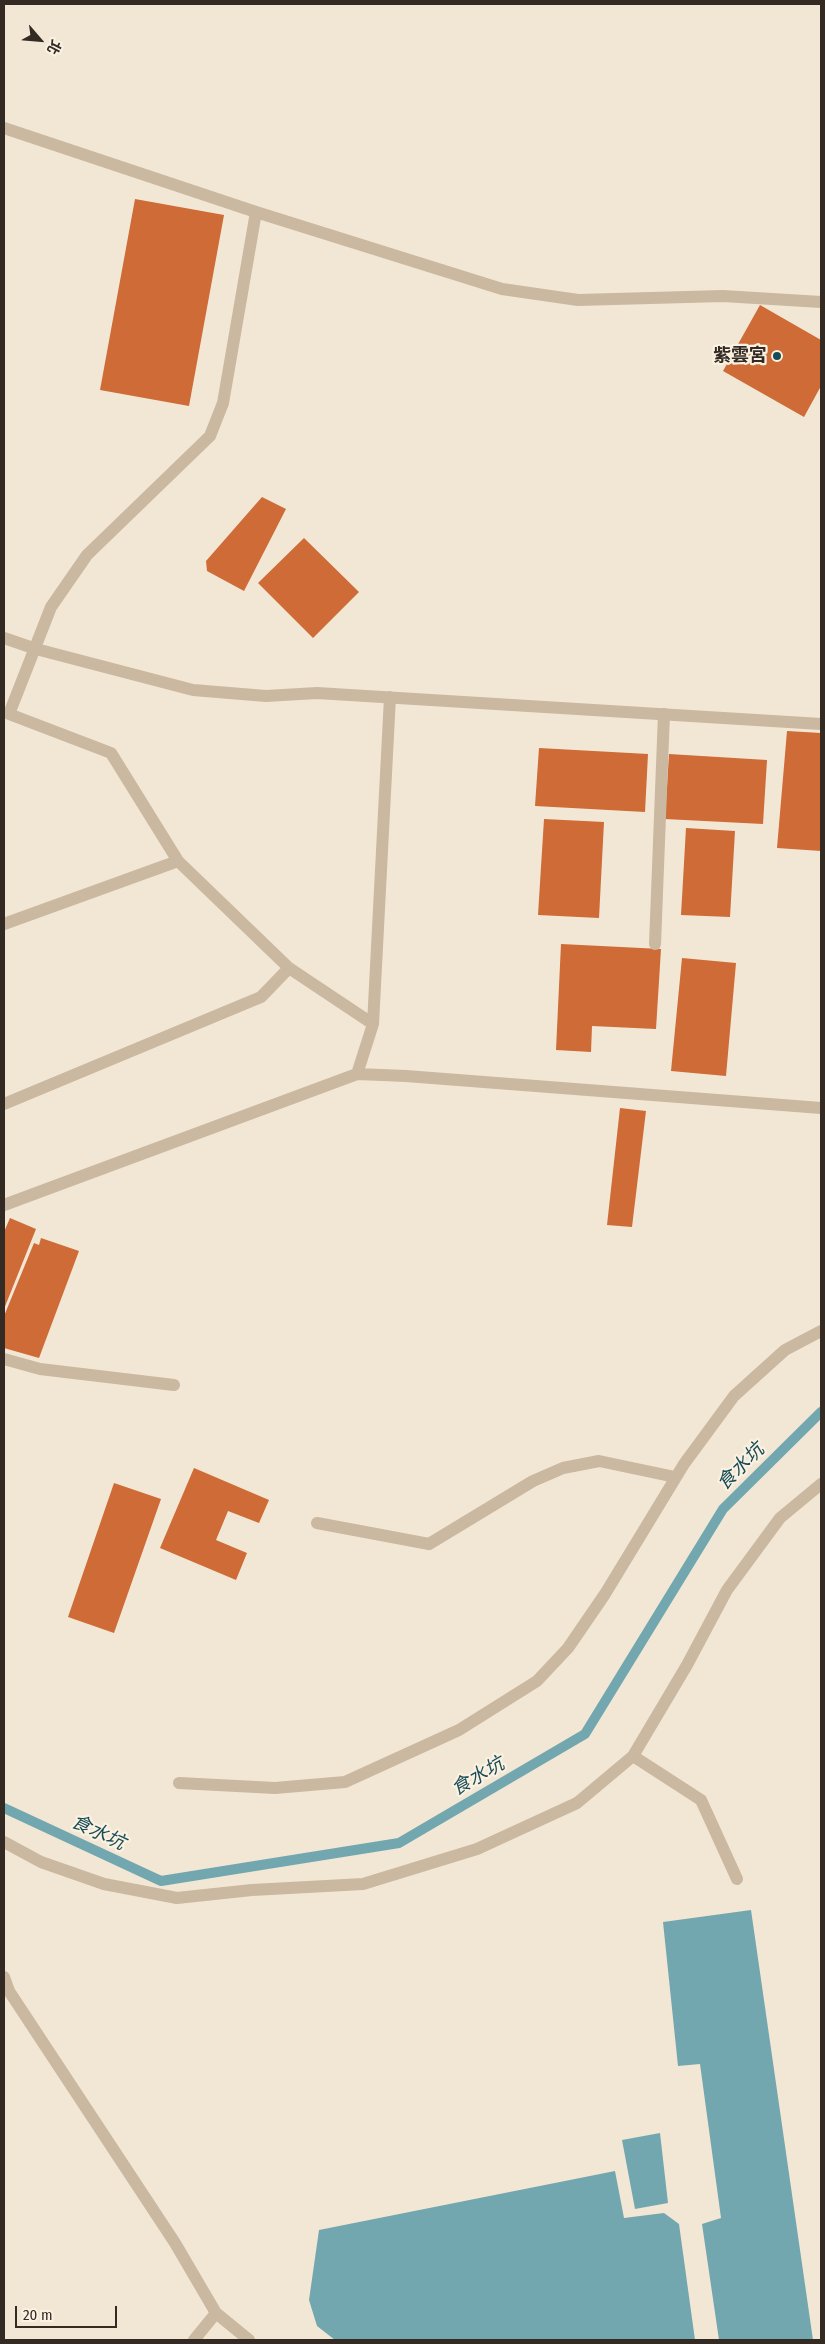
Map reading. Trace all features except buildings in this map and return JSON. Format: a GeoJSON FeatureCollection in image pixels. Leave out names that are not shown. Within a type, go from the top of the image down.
{"type":"FeatureCollection","features":[{"type":"Feature","properties":{"kind":"street"},"geometry":{"type":"LineString","coordinates":[[4,128],[256,212],[502,290],[578,300],[723,296],[821,302]]}},
{"type":"Feature","properties":{"kind":"street"},"geometry":{"type":"LineString","coordinates":[[256,212],[223,403],[210,436],[87,555],[51,607],[9,714],[111,753],[178,861],[289,968],[373,1024]]}},
{"type":"Feature","properties":{"kind":"street"},"geometry":{"type":"LineString","coordinates":[[4,638],[36,649],[193,690],[266,696],[317,693],[821,724]]}},
{"type":"Feature","properties":{"kind":"street"},"geometry":{"type":"LineString","coordinates":[[356,1074],[373,1024],[390,697]]}},
{"type":"Feature","properties":{"kind":"street"},"geometry":{"type":"LineString","coordinates":[[655,944],[664,714]]}},
{"type":"Feature","properties":{"kind":"street"},"geometry":{"type":"LineString","coordinates":[[4,924],[178,861]]}},
{"type":"Feature","properties":{"kind":"street"},"geometry":{"type":"LineString","coordinates":[[4,1104],[261,997],[289,968]]}},
{"type":"Feature","properties":{"kind":"street"},"geometry":{"type":"LineString","coordinates":[[4,1205],[356,1074],[406,1076],[821,1108]]}},
{"type":"Feature","properties":{"kind":"street"},"geometry":{"type":"LineString","coordinates":[[179,1783],[275,1788],[345,1782],[459,1730],[537,1680],[568,1648],[605,1594],[675,1477],[734,1396],[784,1350],[821,1330]]}},
{"type":"Feature","properties":{"kind":"street"},"geometry":{"type":"LineString","coordinates":[[4,1359],[40,1368],[174,1385]]}},
{"type":"Feature","properties":{"kind":"street"},"geometry":{"type":"LineString","coordinates":[[317,1523],[428,1544],[533,1481],[563,1468],[599,1461],[675,1477]]}},
{"type":"Feature","properties":{"kind":"street"},"geometry":{"type":"LineString","coordinates":[[4,1842],[42,1862],[104,1884],[177,1898],[252,1890],[364,1884],[477,1849],[576,1803],[634,1756],[688,1665],[727,1590],[780,1518],[821,1484]]}},
{"type":"Feature","properties":{"kind":"street"},"geometry":{"type":"LineString","coordinates":[[634,1756],[701,1800],[737,1879]]}},
{"type":"Feature","properties":{"kind":"street"},"geometry":{"type":"LineString","coordinates":[[4,1977],[9,1991],[175,2243],[216,2313],[250,2340]]}},
{"type":"Feature","properties":{"kind":"street"},"geometry":{"type":"LineString","coordinates":[[194,2340],[216,2313]]}},
{"type":"Feature","properties":{"kind":"water"},"geometry":{"type":"Polygon","coordinates":[[[751,1910],[813,2340],[719,2340],[702,2224],[721,2218],[700,2064],[678,2066],[663,1922],[751,1910]]]}},
{"type":"Feature","properties":{"kind":"water"},"geometry":{"type":"Polygon","coordinates":[[[660,2133],[668,2203],[635,2209],[622,2140],[660,2133]]]}},
{"type":"Feature","properties":{"kind":"water"},"geometry":{"type":"Polygon","coordinates":[[[615,2171],[624,2218],[664,2213],[679,2224],[695,2340],[335,2340],[317,2326],[309,2300],[319,2230],[615,2171]]]}},
{"type":"Feature","properties":{"kind":"waterway","name":"食水坑"},"geometry":{"type":"LineString","coordinates":[[4,1808],[161,1881],[399,1843],[585,1734],[723,1509],[821,1412]]}},
{"type":"Feature","properties":{"kind":"place","name":"紫雲宮"},"geometry":{"type":"Point","coordinates":[777,356]}}]}
